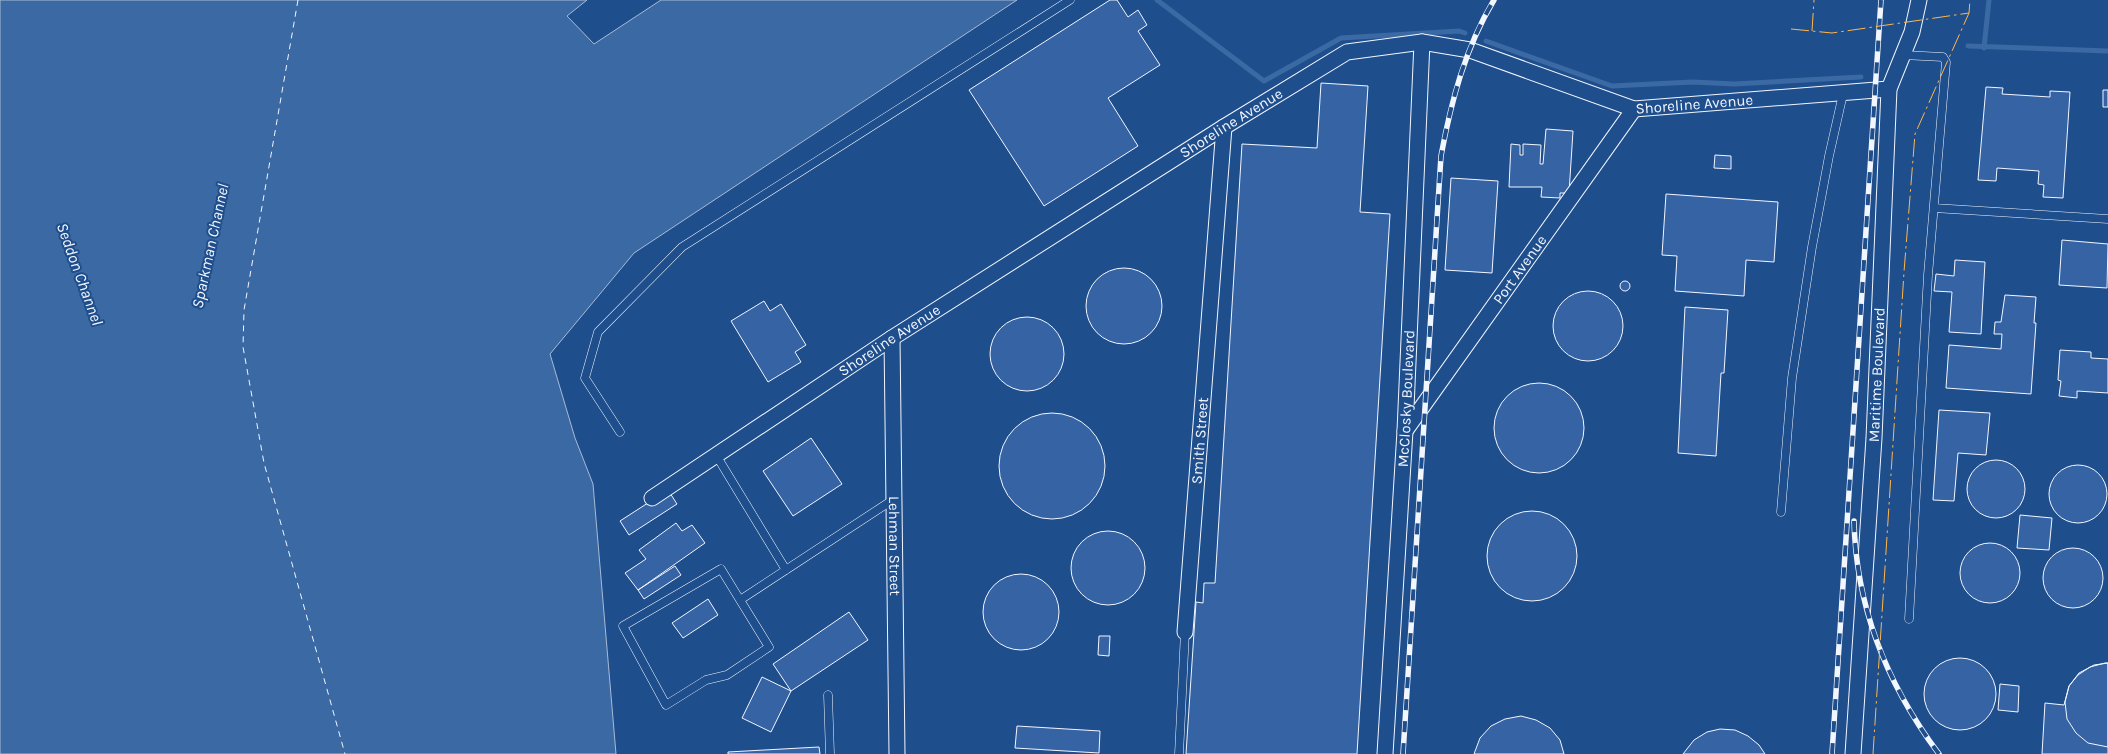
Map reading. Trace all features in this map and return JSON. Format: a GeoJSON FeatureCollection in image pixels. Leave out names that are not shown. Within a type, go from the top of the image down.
{"type":"FeatureCollection","features":[{"type":"Feature","properties":{"kind":"street","name":"Maritime Boulevard"},"geometry":{"type":"LineString","coordinates":[[1853,754],[1874,438],[1889,90],[1912,32],[1918,0]]}},
{"type":"Feature","properties":{"kind":"street","name":"Shoreline Avenue"},"geometry":{"type":"LineString","coordinates":[[652,498],[892,338],[1224,127],[1347,52],[1422,42],[1470,50],[1634,109],[1889,90]]}},
{"type":"Feature","properties":{"kind":"street","name":"McClosky Boulevard"},"geometry":{"type":"LineString","coordinates":[[1385,754],[1405,431],[1422,42]]}},
{"type":"Feature","properties":{"kind":"street","name":"Port Avenue"},"geometry":{"type":"LineString","coordinates":[[1405,431],[1634,109]]}},
{"type":"Feature","properties":{"kind":"street","name":"Smith Street"},"geometry":{"type":"LineString","coordinates":[[1185,632],[1224,127]]}},
{"type":"Feature","properties":{"kind":"street","name":"Lehman Street"},"geometry":{"type":"LineString","coordinates":[[892,338],[897,754]]}},
{"type":"Feature","properties":{"kind":"lane"},"geometry":{"type":"LineString","coordinates":[[620,432],[585,378],[598,332],[682,248],[1070,0]]}},
{"type":"Feature","properties":{"kind":"lane"},"geometry":{"type":"LineString","coordinates":[[1903,55],[1943,57],[1946,62],[1928,274],[1909,618]]}},
{"type":"Feature","properties":{"kind":"lane"},"geometry":{"type":"LineString","coordinates":[[1781,512],[1792,378],[1814,238],[1843,94]]}},
{"type":"Feature","properties":{"kind":"lane"},"geometry":{"type":"LineString","coordinates":[[1934,208],[2108,219]]}},
{"type":"Feature","properties":{"kind":"lane"},"geometry":{"type":"LineString","coordinates":[[716,455],[786,570]]}},
{"type":"Feature","properties":{"kind":"lane"},"geometry":{"type":"LineString","coordinates":[[740,600],[894,499]]}},
{"type":"Feature","properties":{"kind":"lane"},"geometry":{"type":"LineString","coordinates":[[721,569],[740,600],[769,647],[727,675],[706,680],[666,705],[623,626],[721,569]]}},
{"type":"Feature","properties":{"kind":"lane","name":"Smith Street"},"geometry":{"type":"LineString","coordinates":[[1178,754],[1185,632]]}},
{"type":"Feature","properties":{"kind":"lane"},"geometry":{"type":"LineString","coordinates":[[828,695],[830,754]]}},
{"type":"Feature","properties":{"kind":"water"},"geometry":{"type":"Polygon","coordinates":[[[0,0],[587,0],[567,16],[594,44],[661,0],[1017,0],[634,253],[550,354],[575,438],[593,484],[616,754],[0,754],[0,0]]]}},
{"type":"Feature","properties":{"kind":"building"},"geometry":{"type":"Polygon","coordinates":[[[1110,0],[1117,0],[1128,17],[1138,10],[1147,25],[1138,31],[1160,65],[1108,98],[1138,146],[1044,206],[969,90],[1110,0]]]}},
{"type":"Feature","properties":{"kind":"building"},"geometry":{"type":"Polygon","coordinates":[[[1321,83],[1368,86],[1360,212],[1390,214],[1357,754],[1186,754],[1196,602],[1203,603],[1204,583],[1215,583],[1242,144],[1317,148],[1321,83]]]}},
{"type":"Feature","properties":{"kind":"building"},"geometry":{"type":"Polygon","coordinates":[[[1986,87],[2003,88],[2002,94],[2050,97],[2050,91],[2070,92],[2063,198],[2043,197],[2044,185],[2038,184],[2039,171],[1997,168],[1996,181],[1978,180],[1986,87]]]}},
{"type":"Feature","properties":{"kind":"building"},"geometry":{"type":"Polygon","coordinates":[[[2103,90],[2108,90],[2108,107],[2103,107],[2103,90]]]}},
{"type":"Feature","properties":{"kind":"building"},"geometry":{"type":"Polygon","coordinates":[[[1546,129],[1573,131],[1569,193],[1560,193],[1560,198],[1541,197],[1542,187],[1509,187],[1511,144],[1520,145],[1520,155],[1523,155],[1523,144],[1541,145],[1540,164],[1543,164],[1546,129]]]}},
{"type":"Feature","properties":{"kind":"building"},"geometry":{"type":"Polygon","coordinates":[[[1715,155],[1731,156],[1731,169],[1714,168],[1715,155]]]}},
{"type":"Feature","properties":{"kind":"building"},"geometry":{"type":"Polygon","coordinates":[[[1451,178],[1498,181],[1492,273],[1445,270],[1451,178]]]}},
{"type":"Feature","properties":{"kind":"building"},"geometry":{"type":"Polygon","coordinates":[[[1666,194],[1778,202],[1774,262],[1746,260],[1744,296],[1675,291],[1677,256],[1662,255],[1666,194]]]}},
{"type":"Feature","properties":{"kind":"building"},"geometry":{"type":"Polygon","coordinates":[[[2062,240],[2108,244],[2107,288],[2059,285],[2062,240]]]}},
{"type":"Feature","properties":{"kind":"building"},"geometry":{"type":"Polygon","coordinates":[[[1955,260],[1985,262],[1981,334],[1949,332],[1952,292],[1934,291],[1936,274],[1954,276],[1955,260]]]}},
{"type":"Feature","properties":{"kind":"building"},"geometry":{"type":"Polygon","coordinates":[[[1124,268],[1139,271],[1151,279],[1159,291],[1162,306],[1159,321],[1151,333],[1139,341],[1124,344],[1109,341],[1097,333],[1089,321],[1086,306],[1089,291],[1097,279],[1109,271],[1124,268]]]}},
{"type":"Feature","properties":{"kind":"building"},"geometry":{"type":"Polygon","coordinates":[[[1623,281],[1627,281],[1630,286],[1629,290],[1623,291],[1620,288],[1620,284],[1623,281]]]}},
{"type":"Feature","properties":{"kind":"building"},"geometry":{"type":"Polygon","coordinates":[[[1588,291],[1601,294],[1613,301],[1620,313],[1623,326],[1620,339],[1613,351],[1601,358],[1588,361],[1575,358],[1563,351],[1556,339],[1553,326],[1556,313],[1563,301],[1575,294],[1588,291]]]}},
{"type":"Feature","properties":{"kind":"building"},"geometry":{"type":"Polygon","coordinates":[[[2005,295],[2036,297],[2031,394],[1946,388],[1949,345],[2001,349],[2002,334],[1994,334],[1995,322],[2001,322],[2005,295]]]}},
{"type":"Feature","properties":{"kind":"building"},"geometry":{"type":"Polygon","coordinates":[[[764,301],[770,311],[781,304],[806,345],[795,352],[801,362],[768,382],[731,321],[764,301]]]}},
{"type":"Feature","properties":{"kind":"building"},"geometry":{"type":"Polygon","coordinates":[[[1685,307],[1728,310],[1724,373],[1721,373],[1716,456],[1678,453],[1685,307]]]}},
{"type":"Feature","properties":{"kind":"building"},"geometry":{"type":"Polygon","coordinates":[[[1027,317],[1048,323],[1058,333],[1064,354],[1058,375],[1048,385],[1027,391],[1006,385],[996,375],[990,354],[996,333],[1006,323],[1027,317]]]}},
{"type":"Feature","properties":{"kind":"building"},"geometry":{"type":"Polygon","coordinates":[[[2060,350],[2091,352],[2091,358],[2108,359],[2108,393],[2077,391],[2077,398],[2059,396],[2061,381],[2058,380],[2060,350]]]}},
{"type":"Feature","properties":{"kind":"building"},"geometry":{"type":"Polygon","coordinates":[[[1539,383],[1556,386],[1571,396],[1581,411],[1584,428],[1581,445],[1571,460],[1556,470],[1539,473],[1522,470],[1507,460],[1497,445],[1494,428],[1497,411],[1507,396],[1522,386],[1539,383]]]}},
{"type":"Feature","properties":{"kind":"building"},"geometry":{"type":"Polygon","coordinates":[[[1939,410],[1990,413],[1986,455],[1958,453],[1954,501],[1933,500],[1939,410]]]}},
{"type":"Feature","properties":{"kind":"building"},"geometry":{"type":"Polygon","coordinates":[[[1052,413],[1072,417],[1089,429],[1101,446],[1105,466],[1101,486],[1089,503],[1072,515],[1052,519],[1032,515],[1015,503],[1003,486],[999,466],[1003,446],[1015,429],[1032,417],[1052,413]]]}},
{"type":"Feature","properties":{"kind":"building"},"geometry":{"type":"Polygon","coordinates":[[[811,438],[842,484],[793,516],[763,471],[811,438]]]}},
{"type":"Feature","properties":{"kind":"building"},"geometry":{"type":"Polygon","coordinates":[[[1996,460],[2007,462],[2020,473],[2025,489],[2023,500],[2012,513],[1996,518],[1985,516],[1972,505],[1967,489],[1969,478],[1980,465],[1996,460]]]}},
{"type":"Feature","properties":{"kind":"building"},"geometry":{"type":"Polygon","coordinates":[[[2078,465],[2089,467],[2099,473],[2105,483],[2107,494],[2105,505],[2099,515],[2089,521],[2078,523],[2067,521],[2057,515],[2051,505],[2049,494],[2051,483],[2057,473],[2067,467],[2078,465]]]}},
{"type":"Feature","properties":{"kind":"building"},"geometry":{"type":"Polygon","coordinates":[[[668,490],[677,504],[629,535],[620,521],[668,490]]]}},
{"type":"Feature","properties":{"kind":"building"},"geometry":{"type":"Polygon","coordinates":[[[1523,511],[1541,511],[1557,518],[1570,531],[1577,547],[1577,565],[1570,581],[1557,594],[1541,601],[1523,601],[1507,594],[1494,581],[1487,565],[1487,547],[1494,531],[1507,518],[1523,511]]]}},
{"type":"Feature","properties":{"kind":"building"},"geometry":{"type":"Polygon","coordinates":[[[2020,515],[2052,518],[2049,550],[2017,548],[2020,515]]]}},
{"type":"Feature","properties":{"kind":"building"},"geometry":{"type":"Polygon","coordinates":[[[676,523],[682,531],[692,525],[705,543],[638,590],[625,573],[646,559],[639,550],[676,523]]]}},
{"type":"Feature","properties":{"kind":"building"},"geometry":{"type":"Polygon","coordinates":[[[1108,531],[1129,537],[1139,547],[1145,568],[1139,589],[1129,599],[1108,605],[1087,599],[1077,589],[1071,568],[1077,547],[1087,537],[1108,531]]]}},
{"type":"Feature","properties":{"kind":"building"},"geometry":{"type":"Polygon","coordinates":[[[1990,543],[2007,548],[2015,556],[2020,573],[2015,590],[2007,598],[1990,603],[1973,598],[1965,590],[1960,573],[1965,556],[1973,548],[1990,543]]]}},
{"type":"Feature","properties":{"kind":"building"},"geometry":{"type":"Polygon","coordinates":[[[2073,548],[2089,553],[2094,557],[2098,562],[2103,578],[2098,594],[2094,599],[2089,603],[2073,608],[2057,603],[2052,599],[2048,594],[2043,578],[2048,562],[2052,557],[2057,553],[2073,548]]]}},
{"type":"Feature","properties":{"kind":"building"},"geometry":{"type":"Polygon","coordinates":[[[675,566],[681,575],[644,599],[638,590],[675,566]]]}},
{"type":"Feature","properties":{"kind":"building"},"geometry":{"type":"Polygon","coordinates":[[[1021,574],[1035,577],[1048,585],[1056,598],[1059,612],[1056,626],[1048,639],[1035,647],[1021,650],[1007,647],[994,639],[986,626],[983,612],[986,598],[994,585],[1007,577],[1021,574]]]}},
{"type":"Feature","properties":{"kind":"building"},"geometry":{"type":"Polygon","coordinates":[[[708,599],[718,615],[683,638],[672,623],[708,599]]]}},
{"type":"Feature","properties":{"kind":"building"},"geometry":{"type":"Polygon","coordinates":[[[849,612],[868,640],[791,691],[773,664],[849,612]]]}},
{"type":"Feature","properties":{"kind":"building"},"geometry":{"type":"Polygon","coordinates":[[[1099,636],[1110,636],[1109,656],[1098,655],[1099,636]]]}},
{"type":"Feature","properties":{"kind":"building"},"geometry":{"type":"Polygon","coordinates":[[[1967,658],[1986,668],[1994,680],[1996,694],[1994,708],[1986,720],[1974,728],[1953,730],[1934,720],[1926,708],[1924,687],[1934,668],[1946,660],[1967,658]]]}},
{"type":"Feature","properties":{"kind":"building"},"geometry":{"type":"Polygon","coordinates":[[[2108,663],[2108,754],[2042,754],[2045,703],[2064,705],[2069,686],[2078,675],[2090,667],[2108,663]]]}},
{"type":"Feature","properties":{"kind":"building"},"geometry":{"type":"Polygon","coordinates":[[[2108,663],[2108,747],[2088,743],[2076,733],[2067,719],[2065,702],[2069,686],[2079,673],[2094,665],[2108,663]]]}},
{"type":"Feature","properties":{"kind":"building"},"geometry":{"type":"Polygon","coordinates":[[[762,677],[791,691],[771,732],[742,718],[762,677]]]}},
{"type":"Feature","properties":{"kind":"building"},"geometry":{"type":"Polygon","coordinates":[[[2000,684],[2019,686],[2018,712],[1998,710],[2000,684]]]}},
{"type":"Feature","properties":{"kind":"building"},"geometry":{"type":"Polygon","coordinates":[[[1521,716],[1536,720],[1550,728],[1560,740],[1564,754],[1474,754],[1480,738],[1491,726],[1505,719],[1521,716]]]}},
{"type":"Feature","properties":{"kind":"building"},"geometry":{"type":"Polygon","coordinates":[[[1017,726],[1100,731],[1099,753],[1015,748],[1017,726]]]}},
{"type":"Feature","properties":{"kind":"building"},"geometry":{"type":"Polygon","coordinates":[[[1720,729],[1735,730],[1748,736],[1759,745],[1765,754],[1683,754],[1694,740],[1707,732],[1720,729]]]}},
{"type":"Feature","properties":{"kind":"building"},"geometry":{"type":"Polygon","coordinates":[[[819,747],[820,754],[728,754],[728,752],[819,747]]]}},
{"type":"Feature","properties":{"kind":"waterway"},"geometry":{"type":"LineString","coordinates":[[1157,0],[1264,81],[1341,38],[1459,31],[1465,33]]}},
{"type":"Feature","properties":{"kind":"waterway"},"geometry":{"type":"LineString","coordinates":[[1984,48],[1989,0]]}},
{"type":"Feature","properties":{"kind":"waterway"},"geometry":{"type":"LineString","coordinates":[[1486,41],[1612,86],[1693,82],[1734,84],[1861,77]]}},
{"type":"Feature","properties":{"kind":"waterway"},"geometry":{"type":"LineString","coordinates":[[1968,46],[2108,51]]}},
{"type":"Feature","properties":{"kind":"ferry route"},"geometry":{"type":"LineString","coordinates":[[298,0],[244,310],[243,347],[264,463],[345,754]]}},
{"type":"Feature","properties":{"kind":"railway"},"geometry":{"type":"LineString","coordinates":[[1403,754],[1441,156],[1460,76],[1475,37],[1494,0]]}},
{"type":"Feature","properties":{"kind":"railway"},"geometry":{"type":"LineString","coordinates":[[1832,754],[1881,0]]}},
{"type":"Feature","properties":{"kind":"railway"},"geometry":{"type":"LineString","coordinates":[[1854,521],[1856,553],[1861,584],[1868,615],[1878,644],[1904,701],[1939,754]]}},
{"type":"Feature","properties":{"kind":"power"},"geometry":{"type":"LineString","coordinates":[[1812,31],[1814,0]]}},
{"type":"Feature","properties":{"kind":"power"},"geometry":{"type":"LineString","coordinates":[[1791,29],[1832,33],[1969,13],[1970,0]]}},
{"type":"Feature","properties":{"kind":"power"},"geometry":{"type":"LineString","coordinates":[[1873,754],[1904,272],[1915,134],[1969,13]]}},
{"type":"Feature","properties":{"kind":"water label","name":"Sparkman Channel"},"geometry":{"type":"Point","coordinates":[210,246]}},
{"type":"Feature","properties":{"kind":"water label","name":"Seddon Channel"},"geometry":{"type":"Point","coordinates":[80,274]}}]}
